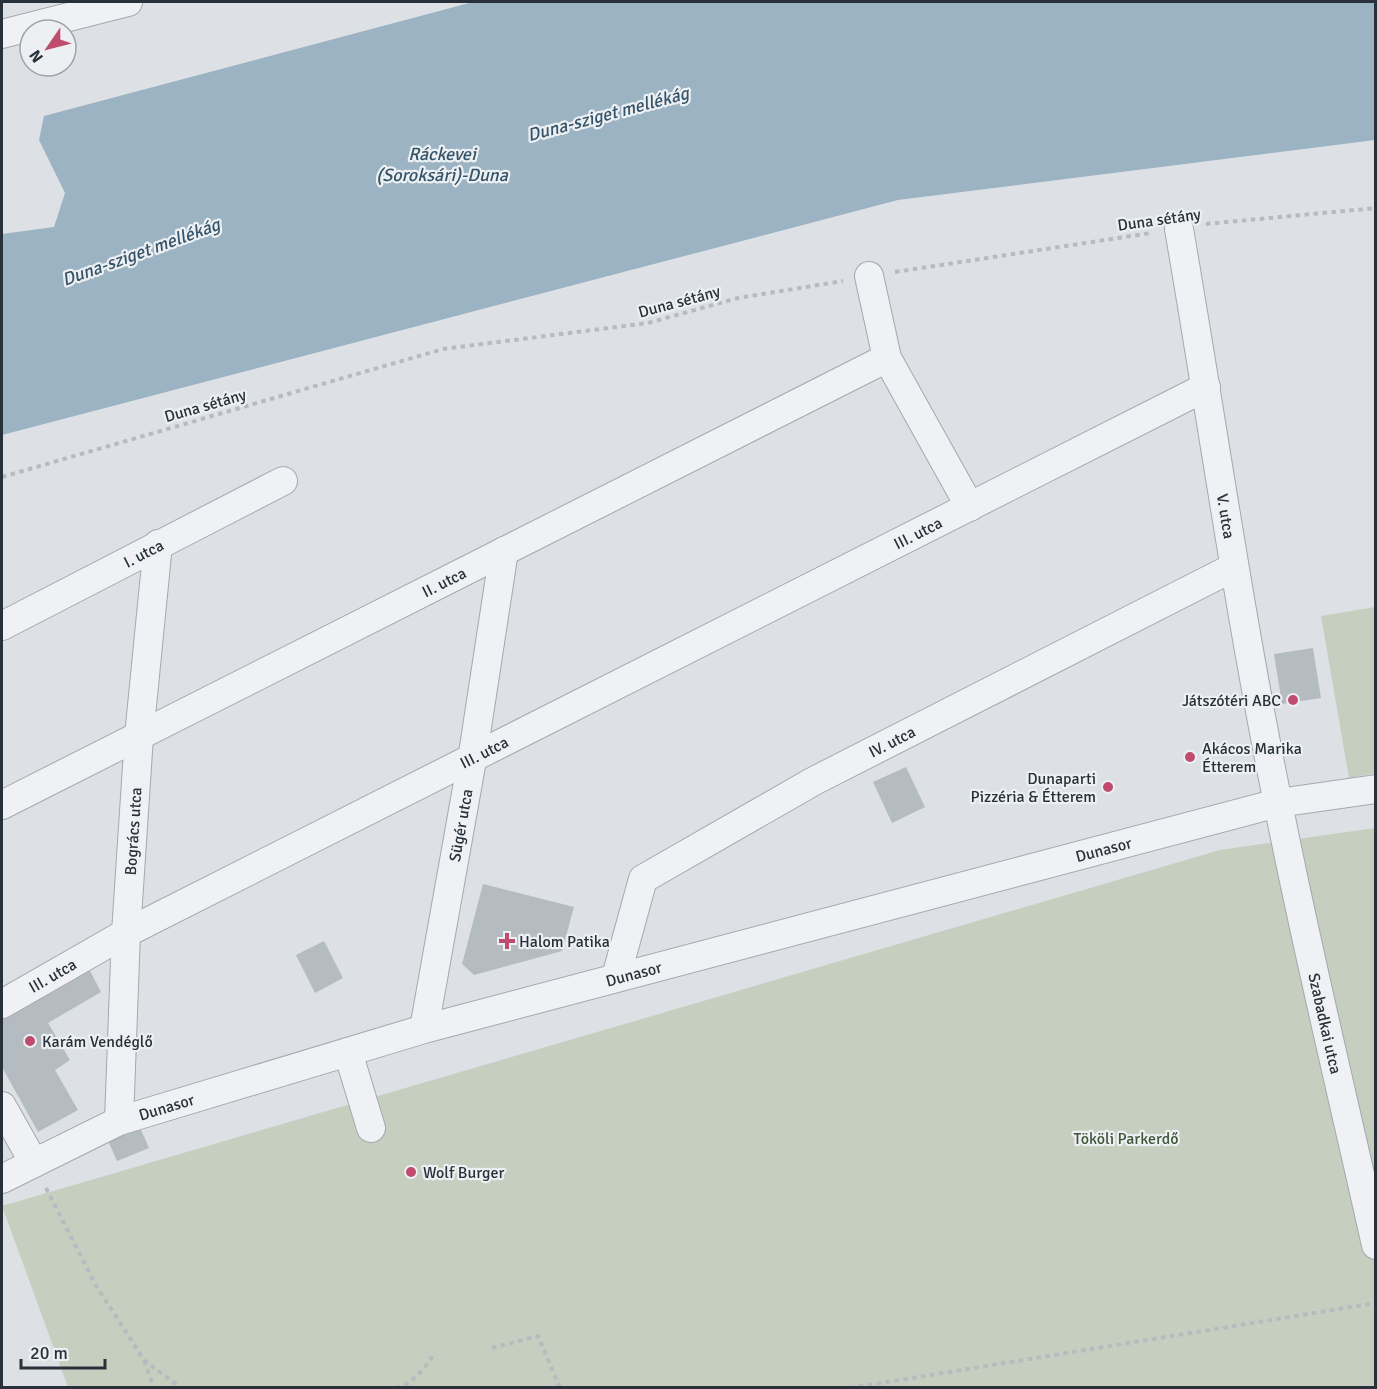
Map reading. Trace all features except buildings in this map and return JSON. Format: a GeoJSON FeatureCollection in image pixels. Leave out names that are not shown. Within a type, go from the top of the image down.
{"type":"FeatureCollection","features":[{"type":"Feature","properties":{"kind":"street"},"geometry":{"type":"LineString","coordinates":[[2,34],[128,2]]}},
{"type":"Feature","properties":{"kind":"street","name":"V. utca"},"geometry":{"type":"LineString","coordinates":[[1179,229],[1234,567],[1278,803]]}},
{"type":"Feature","properties":{"kind":"street"},"geometry":{"type":"LineString","coordinates":[[869,276],[887,358],[970,507]]}},
{"type":"Feature","properties":{"kind":"street","name":"II. utca"},"geometry":{"type":"LineString","coordinates":[[2,805],[887,358]]}},
{"type":"Feature","properties":{"kind":"street","name":"III. utca"},"geometry":{"type":"LineString","coordinates":[[2,1004],[126,933],[1206,387]]}},
{"type":"Feature","properties":{"kind":"street","name":"I. utca"},"geometry":{"type":"LineString","coordinates":[[2,626],[284,481]]}},
{"type":"Feature","properties":{"kind":"street","name":"Bogrács utca"},"geometry":{"type":"LineString","coordinates":[[119,1121],[126,933],[139,736],[159,544]]}},
{"type":"Feature","properties":{"kind":"street","name":"Sügér utca"},"geometry":{"type":"LineString","coordinates":[[424,1029],[472,760],[504,551]]}},
{"type":"Feature","properties":{"kind":"street","name":"IV. utca"},"geometry":{"type":"LineString","coordinates":[[616,977],[643,879],[814,781],[1234,567]]}},
{"type":"Feature","properties":{"kind":"street","name":"Dunasor"},"geometry":{"type":"LineString","coordinates":[[2,1179],[119,1121],[424,1029],[1278,803],[1376,789]]}},
{"type":"Feature","properties":{"kind":"street","name":"Szabadkai utca"},"geometry":{"type":"LineString","coordinates":[[1278,803],[1376,1245]]}},
{"type":"Feature","properties":{"kind":"street"},"geometry":{"type":"LineString","coordinates":[[348,1052],[371,1128]]}},
{"type":"Feature","properties":{"kind":"street"},"geometry":{"type":"LineString","coordinates":[[2,1106],[34,1163]]}},
{"type":"Feature","properties":{"kind":"path","name":"Duna sétány"},"geometry":{"type":"LineString","coordinates":[[2,477],[443,349],[648,323],[738,298],[1095,240],[1199,225],[1376,208]]}},
{"type":"Feature","properties":{"kind":"path"},"geometry":{"type":"LineString","coordinates":[[34,1163],[95,1284],[144,1360],[154,1388]]}},
{"type":"Feature","properties":{"kind":"path"},"geometry":{"type":"LineString","coordinates":[[850,1388],[1376,1303]]}},
{"type":"Feature","properties":{"kind":"path"},"geometry":{"type":"LineString","coordinates":[[492,1348],[537,1336],[560,1388]]}},
{"type":"Feature","properties":{"kind":"path"},"geometry":{"type":"LineString","coordinates":[[396,1388],[408,1385],[428,1364],[434,1354]]}},
{"type":"Feature","properties":{"kind":"path"},"geometry":{"type":"LineString","coordinates":[[144,1360],[181,1388]]}},
{"type":"Feature","properties":{"kind":"green space"},"geometry":{"type":"Polygon","coordinates":[[[1375,607],[1375,773],[1349,778],[1321,616],[1375,607]]]}},
{"type":"Feature","properties":{"kind":"green space","name":"Tököli Parkerdő"},"geometry":{"type":"Polygon","coordinates":[[[1375,828],[1375,1387],[68,1387],[2,1206],[1220,850],[1375,828]]]}},
{"type":"Feature","properties":{"kind":"water","name":"Ráckevei (Soroksári)-Duna"},"geometry":{"type":"Polygon","coordinates":[[[473,2],[1375,2],[1375,140],[898,200],[2,435],[2,234],[54,227],[65,193],[39,140],[44,116],[473,2]]]}},
{"type":"Feature","properties":{"kind":"place","name":"Játszótéri ABC"},"geometry":{"type":"Point","coordinates":[1293,700]}},
{"type":"Feature","properties":{"kind":"place","name":"Akácos Marika Étterem"},"geometry":{"type":"Point","coordinates":[1190,757]}},
{"type":"Feature","properties":{"kind":"place","name":"Dunaparti Pizzéria & Étterem"},"geometry":{"type":"Point","coordinates":[1108,787]}},
{"type":"Feature","properties":{"kind":"place","name":"Halom Patika"},"geometry":{"type":"Point","coordinates":[507,941]}},
{"type":"Feature","properties":{"kind":"place","name":"Karám Vendéglő"},"geometry":{"type":"Point","coordinates":[30,1041]}},
{"type":"Feature","properties":{"kind":"place","name":"Wolf Burger"},"geometry":{"type":"Point","coordinates":[411,1172]}},
{"type":"Feature","properties":{"kind":"water label","name":"Duna-sziget mellékág"},"geometry":{"type":"Point","coordinates":[608,114]}},
{"type":"Feature","properties":{"kind":"water label","name":"Duna-sziget mellékág"},"geometry":{"type":"Point","coordinates":[141,252]}}]}
